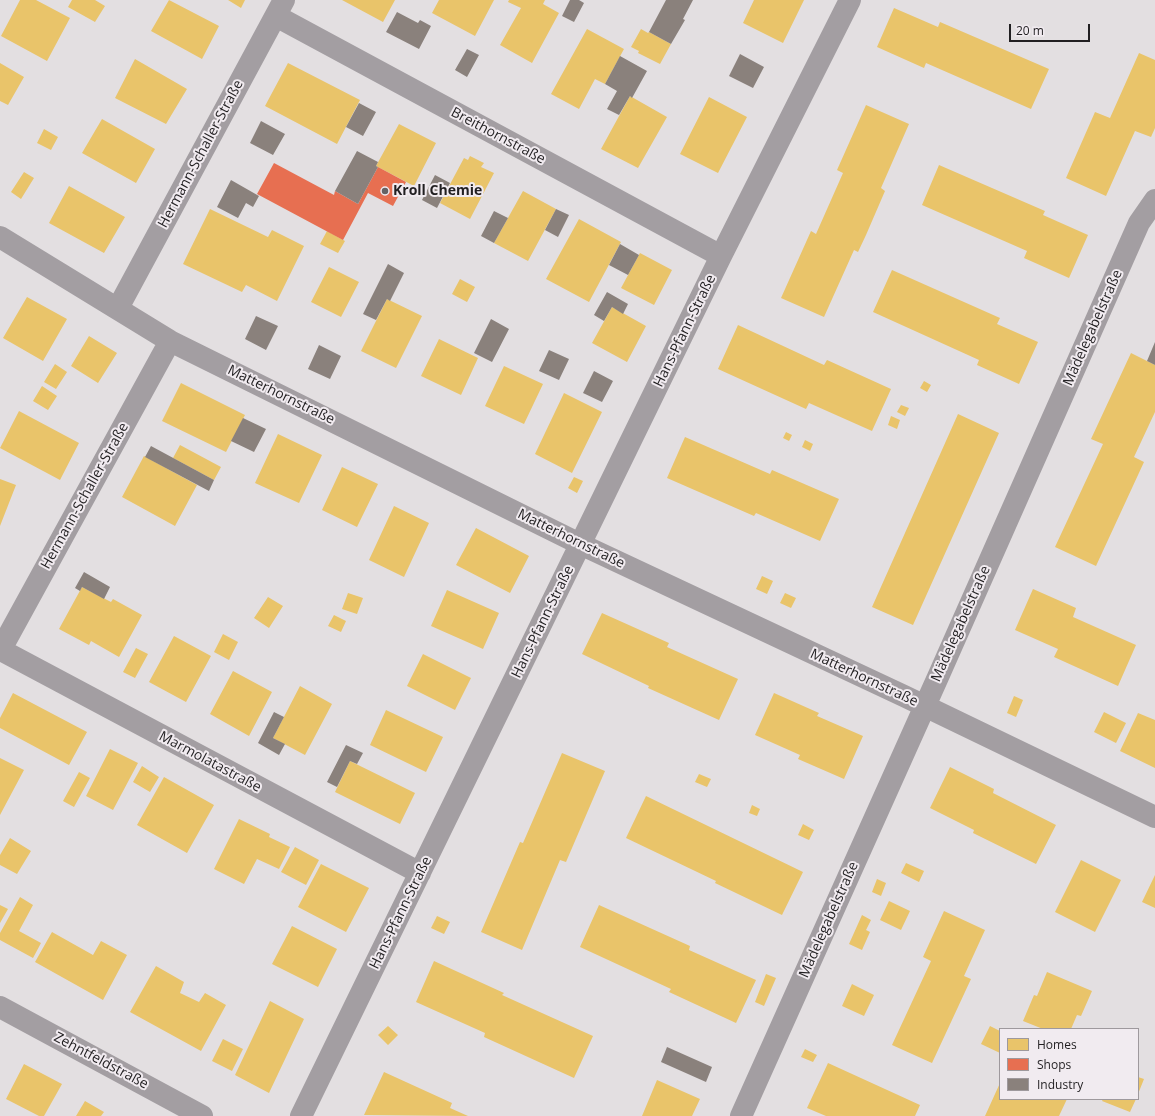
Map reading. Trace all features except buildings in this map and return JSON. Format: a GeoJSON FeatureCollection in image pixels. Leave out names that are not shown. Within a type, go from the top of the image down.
{"type":"FeatureCollection","features":[{"type":"Feature","properties":{"kind":"street","name":"Hans-Pfann-Straße"},"geometry":{"type":"LineString","coordinates":[[301,1116],[721,256],[850,0]]}},
{"type":"Feature","properties":{"kind":"street","name":"Breithornstraße"},"geometry":{"type":"LineString","coordinates":[[280,8],[721,256]]}},
{"type":"Feature","properties":{"kind":"street","name":"Hermann-Schaller-Straße"},"geometry":{"type":"LineString","coordinates":[[118,308],[280,8]]}},
{"type":"Feature","properties":{"kind":"street","name":"Mädelegabelstraße"},"geometry":{"type":"LineString","coordinates":[[741,1116],[1139,223],[1155,200]]}},
{"type":"Feature","properties":{"kind":"street","name":"Matterhornstraße"},"geometry":{"type":"LineString","coordinates":[[0,237],[170,341],[580,544],[925,706],[1155,817]]}},
{"type":"Feature","properties":{"kind":"street","name":"Hermann-Schaller-Straße"},"geometry":{"type":"LineString","coordinates":[[0,651],[170,341]]}},
{"type":"Feature","properties":{"kind":"street","name":"Marmolatastraße"},"geometry":{"type":"LineString","coordinates":[[0,651],[420,873]]}},
{"type":"Feature","properties":{"kind":"street","name":"Zehntfeldstraße"},"geometry":{"type":"LineString","coordinates":[[0,1007],[202,1116]]}},
{"type":"Feature","properties":{"kind":"place","name":"Kroll Chemie"},"geometry":{"type":"Point","coordinates":[385,191]}}]}
